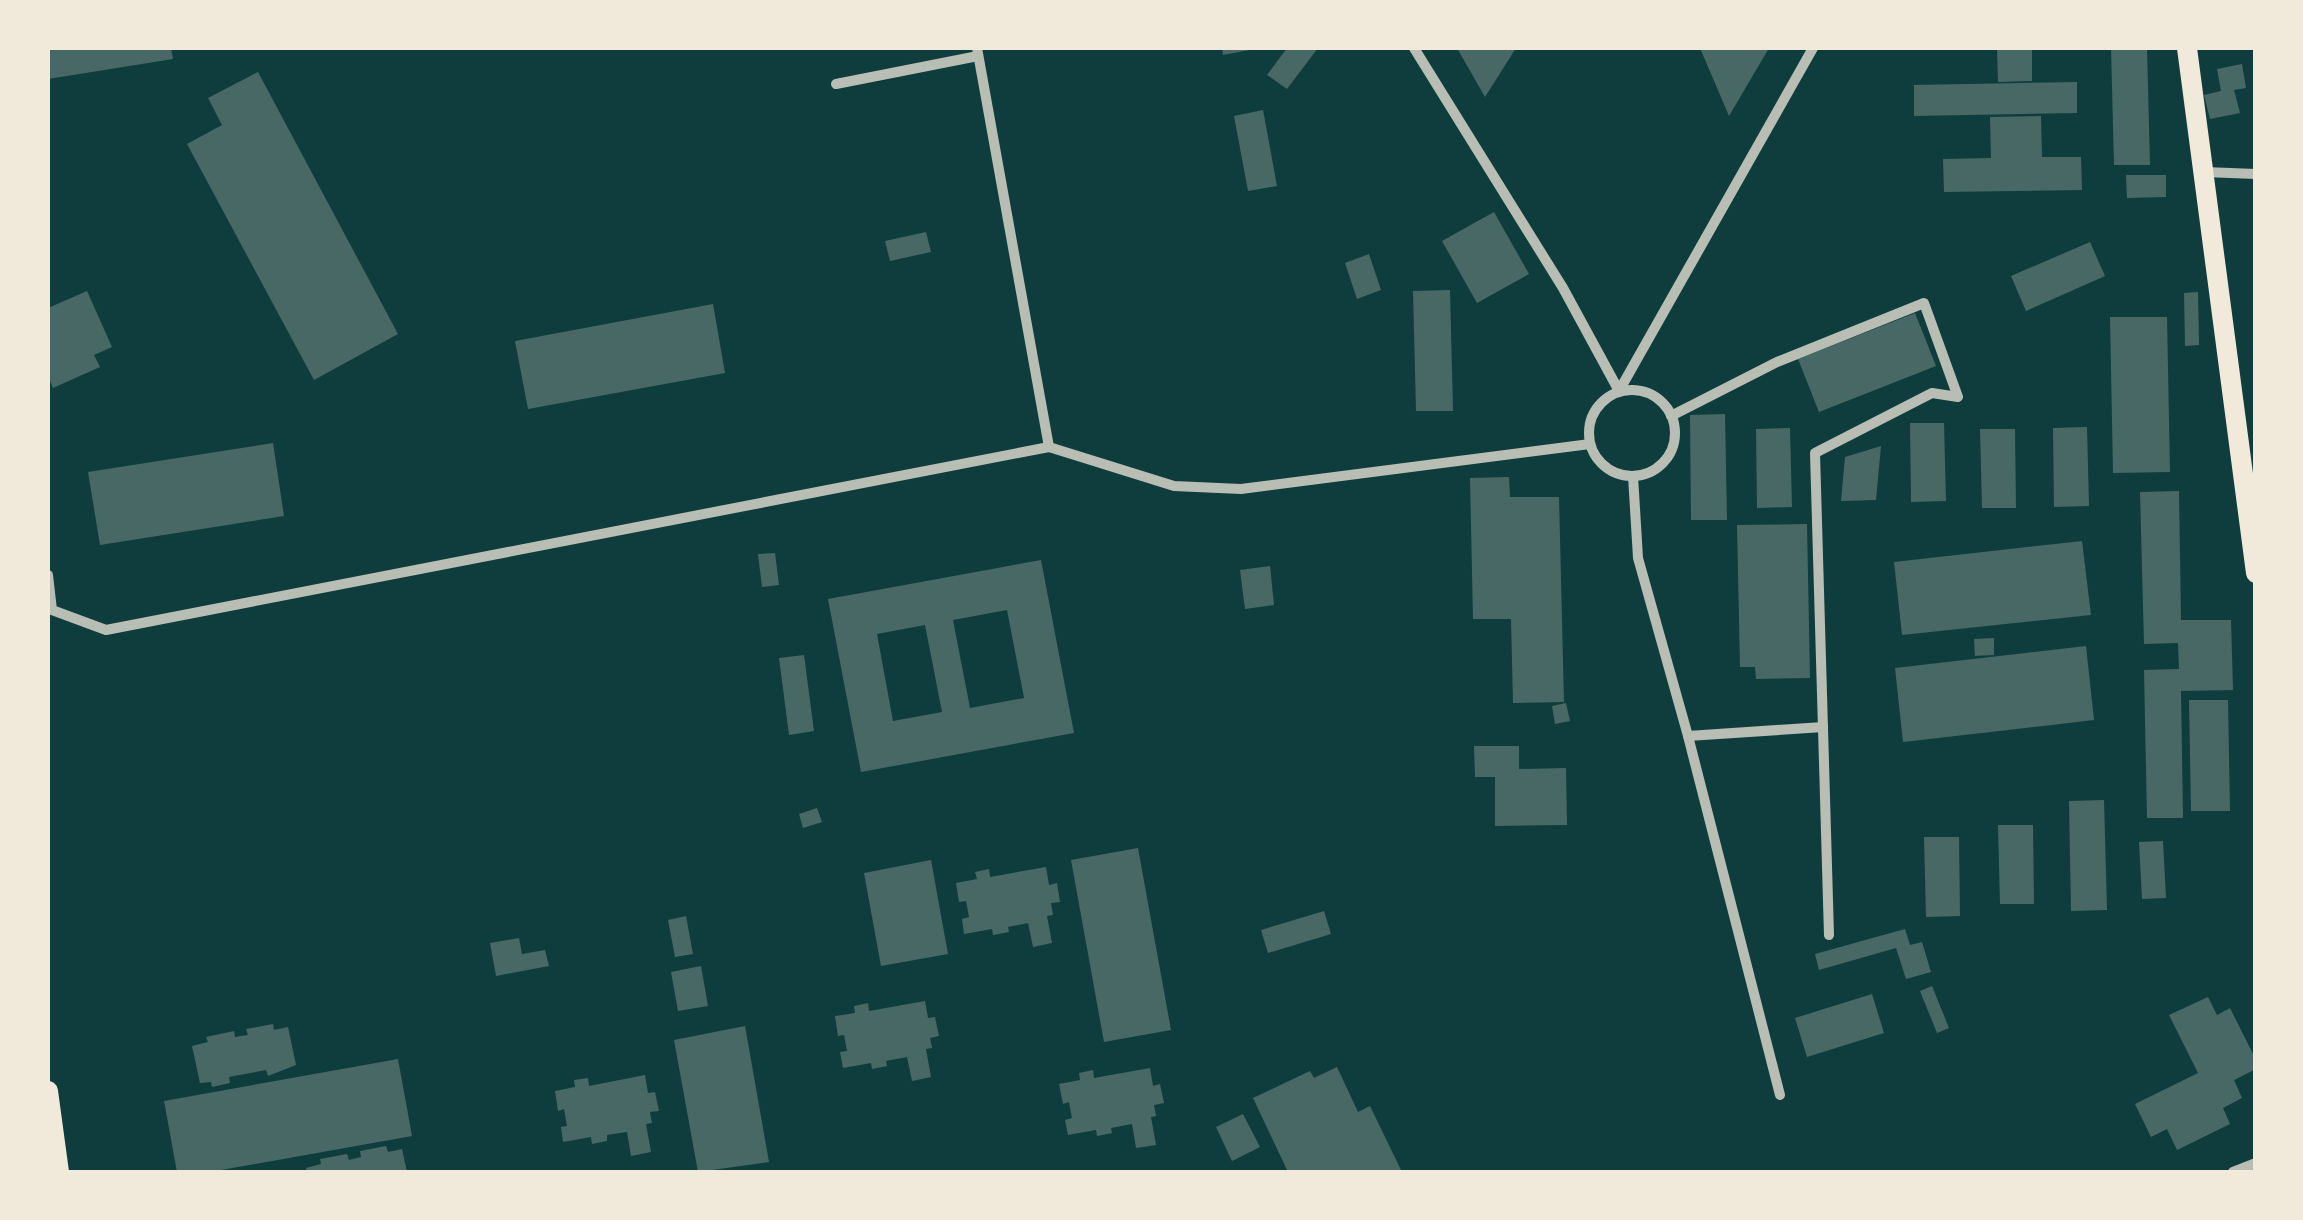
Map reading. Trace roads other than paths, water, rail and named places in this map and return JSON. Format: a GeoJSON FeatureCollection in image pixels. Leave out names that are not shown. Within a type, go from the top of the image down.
{"type":"FeatureCollection","features":[{"type":"Feature","properties":{"kind":"main road"},"geometry":{"type":"LineString","coordinates":[[2187,48],[2256,573]]}},
{"type":"Feature","properties":{"kind":"main road"},"geometry":{"type":"LineString","coordinates":[[48,1090],[60,1172]]}},
{"type":"Feature","properties":{"kind":"street"},"geometry":{"type":"LineString","coordinates":[[1414,48],[1563,288],[1619,391]]}},
{"type":"Feature","properties":{"kind":"street"},"geometry":{"type":"LineString","coordinates":[[1619,391],[1813,48]]}},
{"type":"Feature","properties":{"kind":"street"},"geometry":{"type":"LineString","coordinates":[[836,84],[977,52],[1049,447]]}},
{"type":"Feature","properties":{"kind":"street"},"geometry":{"type":"LineString","coordinates":[[2204,172],[2256,174]]}},
{"type":"Feature","properties":{"kind":"street"},"geometry":{"type":"LineString","coordinates":[[1671,416],[1777,362],[1924,303],[1958,397],[1932,393],[1816,453],[1828,935]]}},
{"type":"Feature","properties":{"kind":"street"},"geometry":{"type":"LineString","coordinates":[[1641,390],[1654,396],[1671,416],[1675,430],[1668,457],[1658,467],[1632,476],[1606,467],[1590,444],[1588,427],[1594,411],[1619,391],[1641,390]]}},
{"type":"Feature","properties":{"kind":"street"},"geometry":{"type":"LineString","coordinates":[[48,575],[52,610],[106,630],[1049,447],[1174,486],[1241,490],[1590,444]]}},
{"type":"Feature","properties":{"kind":"street"},"geometry":{"type":"LineString","coordinates":[[1632,476],[1638,558],[1780,1095]]}},
{"type":"Feature","properties":{"kind":"street"},"geometry":{"type":"LineString","coordinates":[[1688,736],[1823,727]]}},
{"type":"Feature","properties":{"kind":"street"},"geometry":{"type":"LineString","coordinates":[[2233,1172],[2256,1163]]}}]}
